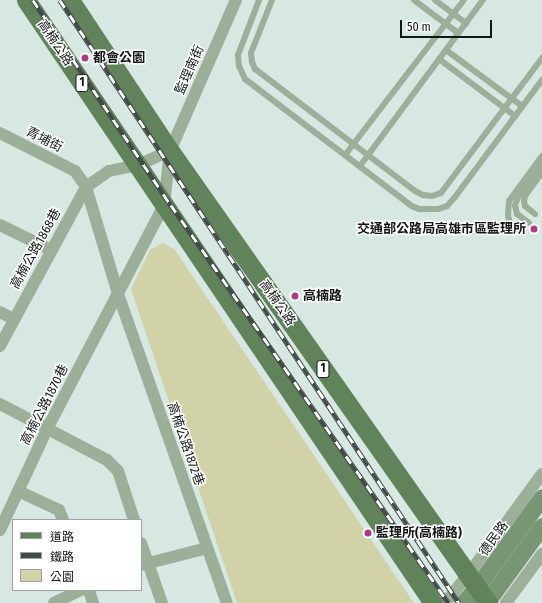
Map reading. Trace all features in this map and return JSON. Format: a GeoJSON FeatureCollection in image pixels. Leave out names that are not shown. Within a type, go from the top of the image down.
{"type":"FeatureCollection","features":[{"type":"Feature","properties":{"kind":"main road","name":"高楠公路"},"geometry":{"type":"LineString","coordinates":[[26,0],[433,603]]}},
{"type":"Feature","properties":{"kind":"main road","name":"高楠公路"},"geometry":{"type":"LineString","coordinates":[[70,0],[170,151],[481,594]]}},
{"type":"Feature","properties":{"kind":"street","name":"監理南街"},"geometry":{"type":"LineString","coordinates":[[164,205],[170,151],[236,0]]}},
{"type":"Feature","properties":{"kind":"street","name":"青埔街"},"geometry":{"type":"LineString","coordinates":[[0,133],[76,171]]}},
{"type":"Feature","properties":{"kind":"street"},"geometry":{"type":"LineString","coordinates":[[86,187],[109,171],[138,166],[170,151]]}},
{"type":"Feature","properties":{"kind":"street","name":"高楠公路1872巷"},"geometry":{"type":"LineString","coordinates":[[76,171],[86,187],[118,294],[227,603]]}},
{"type":"Feature","properties":{"kind":"street","name":"高楠公路1868巷"},"geometry":{"type":"LineString","coordinates":[[0,346],[86,187]]}},
{"type":"Feature","properties":{"kind":"street","name":"高楠公路1870巷"},"geometry":{"type":"LineString","coordinates":[[0,530],[47,429],[164,205]]}},
{"type":"Feature","properties":{"kind":"street"},"geometry":{"type":"LineString","coordinates":[[0,225],[51,250]]}},
{"type":"Feature","properties":{"kind":"street"},"geometry":{"type":"LineString","coordinates":[[0,312],[14,318]]}},
{"type":"Feature","properties":{"kind":"street"},"geometry":{"type":"LineString","coordinates":[[0,404],[106,460],[118,471],[134,519]]}},
{"type":"Feature","properties":{"kind":"street","name":"德民路"},"geometry":{"type":"LineString","coordinates":[[481,594],[542,474]]}},
{"type":"Feature","properties":{"kind":"street"},"geometry":{"type":"LineString","coordinates":[[18,491],[59,510],[63,519]]}},
{"type":"Feature","properties":{"kind":"street","name":"德民路"},"geometry":{"type":"LineString","coordinates":[[444,603],[481,594],[542,497]]}},
{"type":"Feature","properties":{"kind":"street","name":"德民路"},"geometry":{"type":"LineString","coordinates":[[463,603],[481,594],[542,526]]}},
{"type":"Feature","properties":{"kind":"street"},"geometry":{"type":"LineString","coordinates":[[144,564],[208,548]]}},
{"type":"Feature","properties":{"kind":"street"},"geometry":{"type":"LineString","coordinates":[[142,550],[144,564],[162,603]]}},
{"type":"Feature","properties":{"kind":"street"},"geometry":{"type":"LineString","coordinates":[[506,603],[542,554]]}},
{"type":"Feature","properties":{"kind":"street"},"geometry":{"type":"LineString","coordinates":[[54,603],[79,591]]}},
{"type":"Feature","properties":{"kind":"street"},"geometry":{"type":"LineString","coordinates":[[89,591],[93,603]]}},
{"type":"Feature","properties":{"kind":"lane"},"geometry":{"type":"LineString","coordinates":[[259,0],[238,55],[239,66],[245,78],[412,206],[420,209],[447,206],[455,198],[542,80]]}},
{"type":"Feature","properties":{"kind":"lane"},"geometry":{"type":"LineString","coordinates":[[272,0],[251,53],[252,62],[255,69],[353,145],[415,191],[424,195],[441,193],[542,58]]}},
{"type":"Feature","properties":{"kind":"lane"},"geometry":{"type":"LineString","coordinates":[[414,0],[458,33]]}},
{"type":"Feature","properties":{"kind":"lane"},"geometry":{"type":"LineString","coordinates":[[435,0],[466,23]]}},
{"type":"Feature","properties":{"kind":"lane"},"geometry":{"type":"LineString","coordinates":[[345,155],[464,0]]}},
{"type":"Feature","properties":{"kind":"lane"},"geometry":{"type":"LineString","coordinates":[[360,166],[483,0]]}},
{"type":"Feature","properties":{"kind":"lane"},"geometry":{"type":"LineString","coordinates":[[446,50],[522,106]]}},
{"type":"Feature","properties":{"kind":"lane"},"geometry":{"type":"LineString","coordinates":[[439,59],[515,116]]}},
{"type":"Feature","properties":{"kind":"lane"},"geometry":{"type":"LineString","coordinates":[[522,232],[512,226],[509,220],[509,201],[542,156]]}},
{"type":"Feature","properties":{"kind":"lane"},"geometry":{"type":"LineString","coordinates":[[529,223],[518,214],[515,205],[518,197],[542,164]]}},
{"type":"Feature","properties":{"kind":"lane"},"geometry":{"type":"LineString","coordinates":[[536,214],[525,206],[524,201],[525,196],[542,173]]}},
{"type":"Feature","properties":{"kind":"green space"},"geometry":{"type":"Polygon","coordinates":[[[163,243],[175,250],[414,603],[237,603],[131,289],[150,250],[163,243]]]}},
{"type":"Feature","properties":{"kind":"railway"},"geometry":{"type":"LineString","coordinates":[[33,0],[171,205],[449,603]]}},
{"type":"Feature","properties":{"kind":"railway"},"geometry":{"type":"LineString","coordinates":[[60,0],[459,603]]}},
{"type":"Feature","properties":{"kind":"place","name":"都會公園"},"geometry":{"type":"Point","coordinates":[85,58]}},
{"type":"Feature","properties":{"kind":"place","name":"交通部公路局高雄市區監理所"},"geometry":{"type":"Point","coordinates":[534,229]}},
{"type":"Feature","properties":{"kind":"place","name":"高楠路"},"geometry":{"type":"Point","coordinates":[295,296]}},
{"type":"Feature","properties":{"kind":"place","name":"監理所(高楠路)"},"geometry":{"type":"Point","coordinates":[368,533]}}]}
